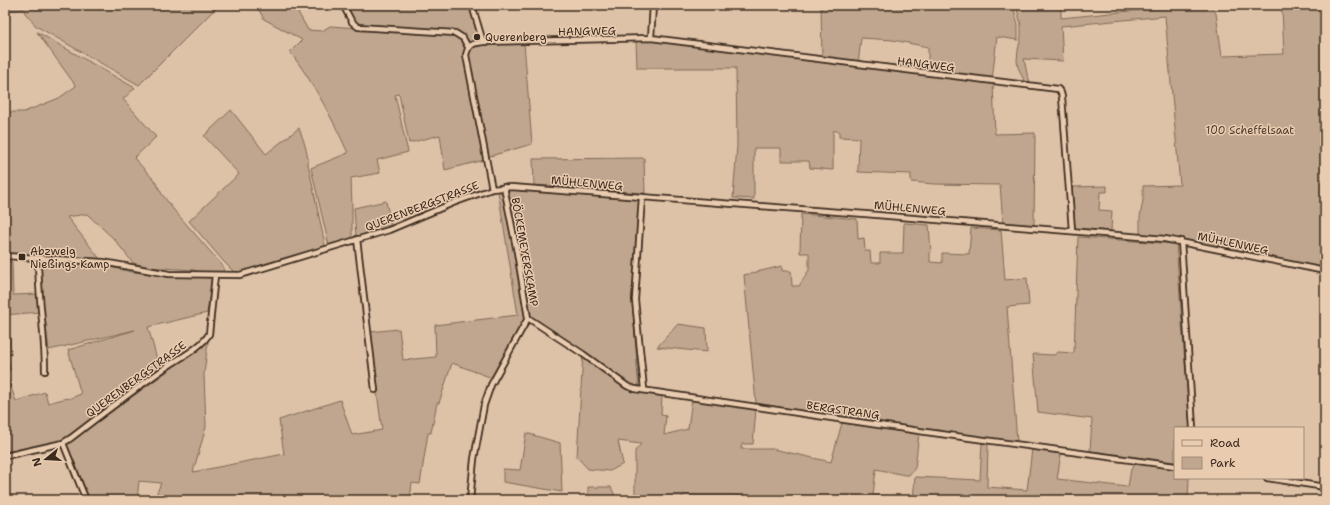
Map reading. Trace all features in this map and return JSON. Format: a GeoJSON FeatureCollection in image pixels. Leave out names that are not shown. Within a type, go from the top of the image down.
{"type":"FeatureCollection","features":[{"type":"Feature","properties":{"kind":"street"},"geometry":{"type":"LineString","coordinates":[[343,5],[352,22],[358,27],[455,33],[463,38],[468,47],[471,44],[483,42],[472,5]]}},
{"type":"Feature","properties":{"kind":"street"},"geometry":{"type":"LineString","coordinates":[[651,38],[653,5]]}},
{"type":"Feature","properties":{"kind":"street","name":"HANGWEG"},"geometry":{"type":"LineString","coordinates":[[483,42],[651,38],[1058,89],[1062,97],[1072,230]]}},
{"type":"Feature","properties":{"kind":"street","name":"QUERENBERGSTRASSE"},"geometry":{"type":"LineString","coordinates":[[5,256],[103,262],[169,274],[231,276],[252,273],[389,230],[453,203],[492,189],[466,55],[468,47]]}},
{"type":"Feature","properties":{"kind":"street","name":"MÜHLENWEG"},"geometry":{"type":"LineString","coordinates":[[492,189],[504,187],[559,190],[1072,230],[1165,239],[1325,271]]}},
{"type":"Feature","properties":{"kind":"street","name":"BÖCKEMEYERSKAMP"},"geometry":{"type":"LineString","coordinates":[[470,500],[474,459],[484,405],[491,385],[528,318],[504,187]]}},
{"type":"Feature","properties":{"kind":"street"},"geometry":{"type":"LineString","coordinates":[[642,197],[635,300],[644,389]]}},
{"type":"Feature","properties":{"kind":"street","name":"QUERENBERGSTRASSE"},"geometry":{"type":"LineString","coordinates":[[357,239],[375,390]]}},
{"type":"Feature","properties":{"kind":"street"},"geometry":{"type":"LineString","coordinates":[[1180,241],[1193,427]]}},
{"type":"Feature","properties":{"kind":"street"},"geometry":{"type":"LineString","coordinates":[[38,258],[38,282],[45,371]]}},
{"type":"Feature","properties":{"kind":"street","name":"QUERENBERGSTRASSE"},"geometry":{"type":"LineString","coordinates":[[63,443],[121,399],[205,341],[209,334],[215,275]]}},
{"type":"Feature","properties":{"kind":"street","name":"BERGSTRANG"},"geometry":{"type":"LineString","coordinates":[[528,318],[583,354],[627,386],[635,389],[644,389],[926,432],[1174,466]]}},
{"type":"Feature","properties":{"kind":"street"},"geometry":{"type":"LineString","coordinates":[[5,456],[63,443],[86,500]]}},
{"type":"Feature","properties":{"kind":"street"},"geometry":{"type":"LineString","coordinates":[[1273,479],[1325,487]]}},
{"type":"Feature","properties":{"kind":"green space"},"geometry":{"type":"Polygon","coordinates":[[[5,5],[219,5],[139,85],[36,26],[25,13],[24,9],[5,11],[5,5]]]}},
{"type":"Feature","properties":{"kind":"green space"},"geometry":{"type":"Polygon","coordinates":[[[256,5],[294,5],[308,30],[322,31],[330,26],[458,35],[467,47],[465,55],[484,160],[445,170],[440,135],[409,143],[399,94],[395,95],[408,152],[377,160],[380,173],[351,178],[352,238],[329,246],[311,168],[348,153],[322,101],[290,52],[302,40],[264,19],[256,5]]]}},
{"type":"Feature","properties":{"kind":"green space"},"geometry":{"type":"Polygon","coordinates":[[[345,5],[471,5],[481,40],[468,44],[458,33],[360,25],[353,21],[345,5]]]}},
{"type":"Feature","properties":{"kind":"green space"},"geometry":{"type":"Polygon","coordinates":[[[821,5],[1013,5],[1018,25],[1018,40],[997,37],[992,80],[928,71],[928,47],[893,40],[861,38],[858,65],[993,83],[995,134],[1035,133],[1034,225],[1003,223],[1000,185],[934,184],[911,182],[911,174],[858,172],[859,138],[839,137],[839,131],[833,131],[833,170],[810,168],[809,161],[781,161],[781,148],[754,148],[754,199],[733,198],[737,146],[736,68],[637,68],[636,40],[650,39],[822,58],[821,5]]]}},
{"type":"Feature","properties":{"kind":"green space","name":"100 Scheffelsaat"},"geometry":{"type":"Polygon","coordinates":[[[1016,5],[1061,5],[1061,18],[1160,8],[1161,5],[1209,5],[1216,13],[1222,56],[1284,54],[1282,9],[1279,5],[1325,5],[1325,269],[1164,236],[1140,234],[1143,186],[1180,185],[1165,16],[1061,26],[1063,61],[1024,59],[1031,84],[1025,83],[1018,67],[1017,61],[1021,37],[1021,25],[1016,5]]]}},
{"type":"Feature","properties":{"kind":"green space"},"geometry":{"type":"Polygon","coordinates":[[[37,32],[135,88],[123,99],[156,137],[134,158],[155,181],[173,209],[222,265],[224,269],[223,271],[220,273],[205,274],[194,270],[149,267],[133,263],[114,239],[87,214],[67,217],[100,259],[5,253],[5,112],[24,112],[59,98],[76,86],[37,32]]]}},
{"type":"Feature","properties":{"kind":"green space"},"geometry":{"type":"Polygon","coordinates":[[[524,43],[532,144],[487,157],[467,54],[472,46],[483,44],[524,43]]]}},
{"type":"Feature","properties":{"kind":"green space"},"geometry":{"type":"Polygon","coordinates":[[[231,110],[266,154],[299,128],[308,159],[325,245],[324,247],[269,265],[235,273],[189,221],[239,174],[204,136],[231,110]]]}},
{"type":"Feature","properties":{"kind":"green space"},"geometry":{"type":"Polygon","coordinates":[[[644,158],[645,193],[534,185],[533,159],[644,158]]]}},
{"type":"Feature","properties":{"kind":"green space"},"geometry":{"type":"Polygon","coordinates":[[[1107,186],[1107,192],[1100,192],[1099,210],[1112,211],[1111,231],[1075,228],[1072,187],[1107,186]]]}},
{"type":"Feature","properties":{"kind":"green space"},"geometry":{"type":"Polygon","coordinates":[[[511,190],[641,198],[632,297],[639,392],[662,395],[661,415],[666,416],[664,435],[688,429],[692,398],[756,409],[753,444],[742,444],[741,449],[773,449],[831,462],[842,423],[919,433],[915,468],[909,475],[876,469],[873,495],[913,500],[762,500],[733,495],[683,495],[682,500],[635,500],[635,451],[641,444],[618,441],[623,464],[610,471],[588,469],[577,457],[583,354],[526,319],[492,378],[452,363],[439,403],[437,403],[431,433],[428,433],[420,484],[412,483],[410,500],[285,500],[277,497],[276,500],[154,500],[161,483],[139,481],[137,500],[90,500],[67,444],[208,342],[204,374],[206,427],[193,472],[284,454],[279,420],[340,400],[352,435],[382,430],[369,332],[399,329],[403,360],[436,357],[435,325],[518,315],[498,191],[511,190]]]}},
{"type":"Feature","properties":{"kind":"green space"},"geometry":{"type":"Polygon","coordinates":[[[386,201],[391,225],[356,237],[354,208],[386,201]]]}},
{"type":"Feature","properties":{"kind":"green space"},"geometry":{"type":"Polygon","coordinates":[[[801,214],[857,219],[858,239],[864,238],[865,251],[870,251],[871,263],[880,263],[880,253],[903,253],[904,223],[929,225],[931,252],[930,262],[942,263],[942,253],[969,254],[971,228],[1001,230],[1005,280],[1027,278],[1029,305],[1007,307],[1017,442],[841,417],[756,403],[744,275],[782,266],[782,271],[791,271],[792,286],[799,286],[809,270],[809,253],[800,253],[801,214]]]}},
{"type":"Feature","properties":{"kind":"green space"},"geometry":{"type":"Polygon","coordinates":[[[1078,237],[1176,244],[1190,427],[1174,427],[1174,462],[1090,451],[1092,419],[1038,412],[1033,354],[1054,355],[1058,352],[1074,353],[1078,237]]]}},
{"type":"Feature","properties":{"kind":"green space"},"geometry":{"type":"Polygon","coordinates":[[[5,261],[12,262],[13,295],[38,294],[39,312],[5,315],[5,261]]]}},
{"type":"Feature","properties":{"kind":"green space"},"geometry":{"type":"Polygon","coordinates":[[[47,261],[109,267],[151,274],[212,278],[207,313],[148,327],[160,370],[70,435],[62,440],[5,452],[5,337],[10,337],[11,355],[8,355],[10,370],[6,374],[16,401],[45,392],[48,403],[68,399],[81,394],[68,350],[135,330],[49,350],[41,277],[41,267],[47,261]]]}},
{"type":"Feature","properties":{"kind":"green space"},"geometry":{"type":"Polygon","coordinates":[[[678,324],[706,328],[707,352],[657,347],[678,324]]]}},
{"type":"Feature","properties":{"kind":"green space"},"geometry":{"type":"Polygon","coordinates":[[[526,433],[560,443],[562,492],[503,482],[503,469],[520,470],[526,433]]]}},
{"type":"Feature","properties":{"kind":"green space"},"geometry":{"type":"Polygon","coordinates":[[[982,443],[988,444],[987,487],[1027,490],[1032,449],[1061,454],[1057,479],[1128,487],[1131,469],[1137,463],[1174,468],[1174,479],[1189,479],[1188,500],[913,500],[915,477],[980,480],[982,443]]]}},
{"type":"Feature","properties":{"kind":"green space"},"geometry":{"type":"Polygon","coordinates":[[[588,487],[611,487],[616,500],[588,500],[588,487]]]}},
{"type":"Feature","properties":{"kind":"place","name":"Querenberg"},"geometry":{"type":"Point","coordinates":[477,37]}},
{"type":"Feature","properties":{"kind":"place","name":"Abzweig Nießings Kamp"},"geometry":{"type":"Point","coordinates":[22,257]}}]}
